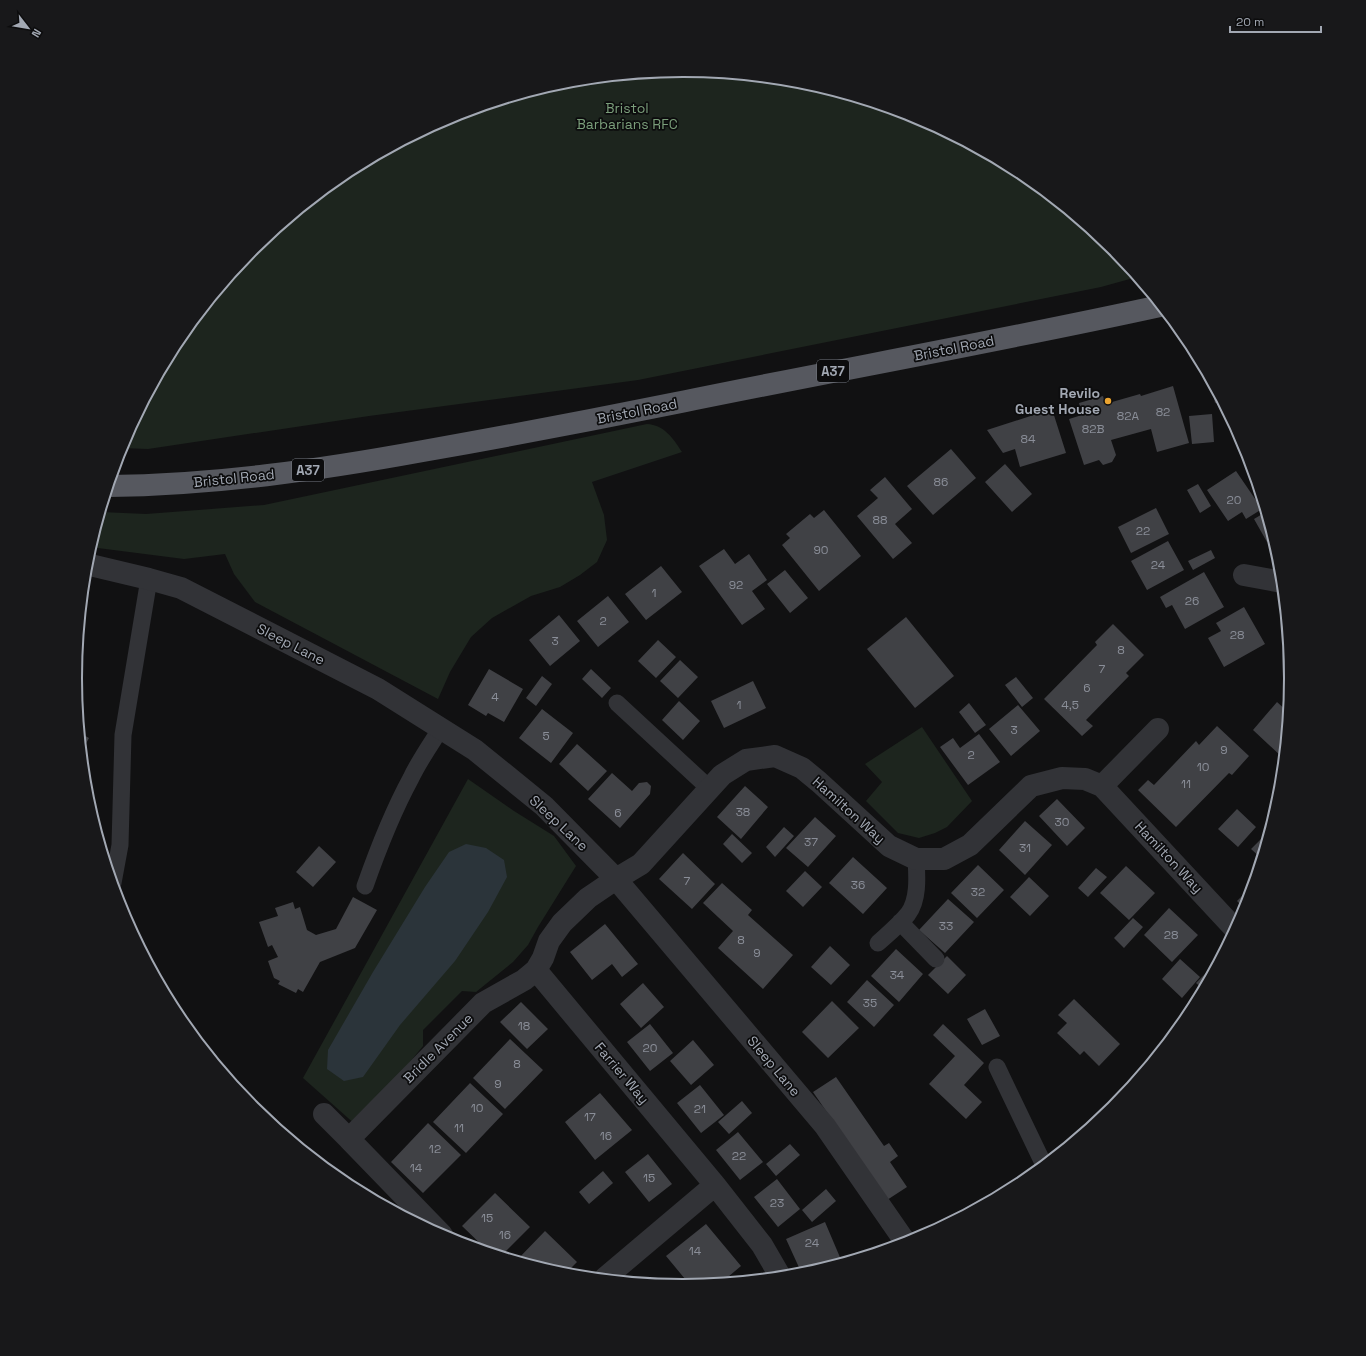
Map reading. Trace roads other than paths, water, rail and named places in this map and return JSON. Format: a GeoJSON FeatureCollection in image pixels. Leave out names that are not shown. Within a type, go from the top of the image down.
{"type":"FeatureCollection","features":[{"type":"Feature","properties":{"kind":"highway","name":"Bristol Road"},"geometry":{"type":"LineString","coordinates":[[114,486],[148,486],[211,481],[284,473],[360,462],[514,435],[1156,307]]}},
{"type":"Feature","properties":{"kind":"street","name":"Sleep Lane"},"geometry":{"type":"LineString","coordinates":[[93,566],[182,588],[378,689],[475,750],[544,806],[616,879],[825,1126],[902,1237]]}},
{"type":"Feature","properties":{"kind":"street"},"geometry":{"type":"LineString","coordinates":[[1244,575],[1276,581]]}},
{"type":"Feature","properties":{"kind":"street"},"geometry":{"type":"LineString","coordinates":[[1102,786],[1158,729]]}},
{"type":"Feature","properties":{"kind":"street","name":"Hamilton Way"},"geometry":{"type":"LineString","coordinates":[[616,879],[641,864],[722,775],[746,760],[775,756],[802,768],[889,846],[916,859],[944,859],[970,845],[1031,786],[1062,778],[1085,779],[1102,786],[1231,924]]}},
{"type":"Feature","properties":{"kind":"street"},"geometry":{"type":"LineString","coordinates":[[536,970],[543,958],[549,941],[562,923],[588,898],[616,879]]}},
{"type":"Feature","properties":{"kind":"street","name":"Bridle Avenue"},"geometry":{"type":"LineString","coordinates":[[349,1139],[483,1003],[524,980],[536,970]]}},
{"type":"Feature","properties":{"kind":"street","name":"Farrier Way"},"geometry":{"type":"LineString","coordinates":[[536,970],[715,1185],[762,1245],[777,1271]]}},
{"type":"Feature","properties":{"kind":"street"},"geometry":{"type":"LineString","coordinates":[[324,1114],[430,1223]]}},
{"type":"Feature","properties":{"kind":"street"},"geometry":{"type":"LineString","coordinates":[[609,1274],[715,1185]]}},
{"type":"Feature","properties":{"kind":"lane"},"geometry":{"type":"LineString","coordinates":[[115,873],[120,846],[123,735],[149,579]]}},
{"type":"Feature","properties":{"kind":"lane"},"geometry":{"type":"LineString","coordinates":[[617,703],[710,789]]}},
{"type":"Feature","properties":{"kind":"lane"},"geometry":{"type":"LineString","coordinates":[[365,886],[382,838],[398,804],[411,777],[441,728]]}},
{"type":"Feature","properties":{"kind":"lane"},"geometry":{"type":"LineString","coordinates":[[878,943],[909,913],[914,902],[917,882],[916,859]]}},
{"type":"Feature","properties":{"kind":"lane"},"geometry":{"type":"LineString","coordinates":[[900,922],[936,959]]}},
{"type":"Feature","properties":{"kind":"lane"},"geometry":{"type":"LineString","coordinates":[[997,1067],[1042,1160]]}},
{"type":"Feature","properties":{"kind":"place","name":"Revilo Guest House"},"geometry":{"type":"Point","coordinates":[1108,401]}},
{"type":"Feature","properties":{"kind":"park label","name":"Bristol Barbarians RFC"},"geometry":{"type":"Point","coordinates":[627,116]}}]}
